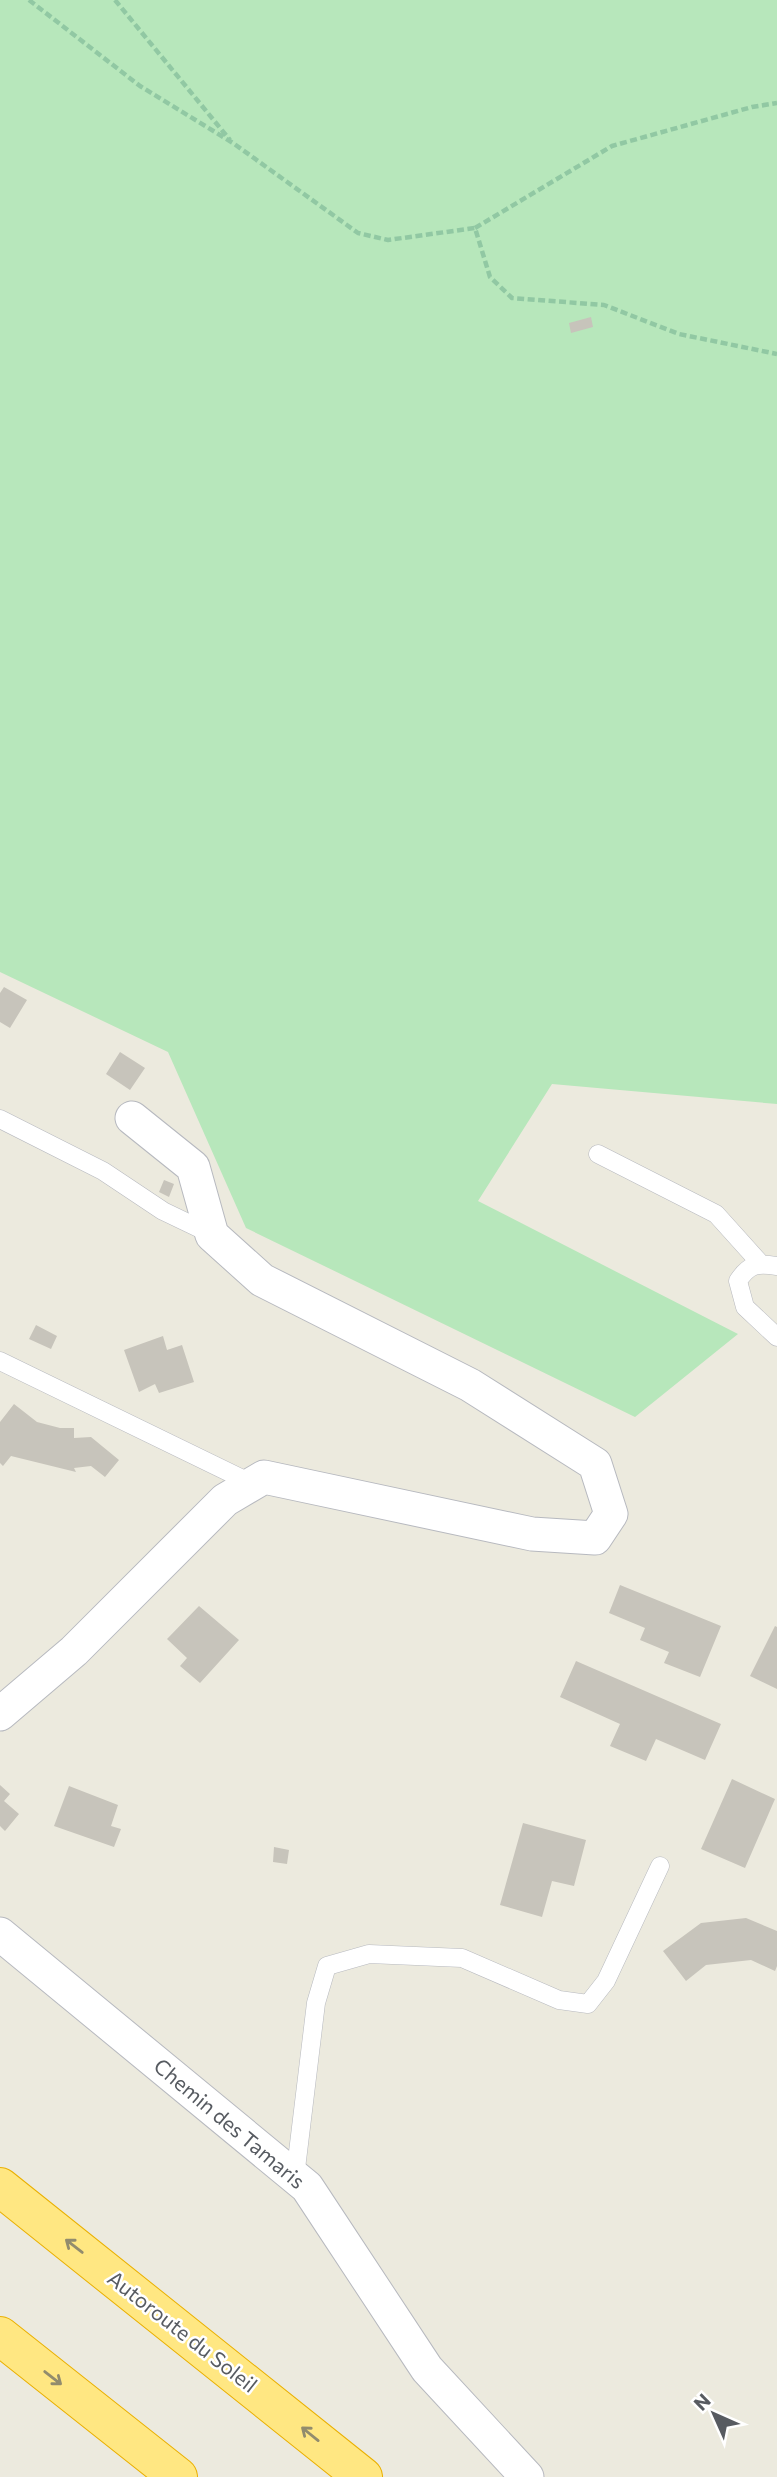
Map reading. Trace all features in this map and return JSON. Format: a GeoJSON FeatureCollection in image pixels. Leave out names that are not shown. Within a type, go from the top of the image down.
{"type":"FeatureCollection","features":[{"type":"Feature","properties":{"kind":"highway","name":"Autoroute du Soleil"},"geometry":{"type":"LineString","coordinates":[[0,2188],[363,2477]]}},
{"type":"Feature","properties":{"kind":"highway"},"geometry":{"type":"LineString","coordinates":[[0,2336],[178,2477]]}},
{"type":"Feature","properties":{"kind":"street"},"geometry":{"type":"LineString","coordinates":[[0,1714],[74,1651],[225,1500],[264,1476],[532,1534],[595,1538],[611,1514],[595,1464],[470,1385],[262,1280],[212,1235],[193,1167],[132,1118]]}},
{"type":"Feature","properties":{"kind":"street","name":"Chemin des Tamaris"},"geometry":{"type":"LineString","coordinates":[[0,1934],[307,2187],[427,2369],[527,2477]]}},
{"type":"Feature","properties":{"kind":"lane"},"geometry":{"type":"LineString","coordinates":[[0,1119],[103,1171],[163,1211],[212,1235]]}},
{"type":"Feature","properties":{"kind":"lane"},"geometry":{"type":"LineString","coordinates":[[598,1154],[716,1214],[769,1265]]}},
{"type":"Feature","properties":{"kind":"lane"},"geometry":{"type":"LineString","coordinates":[[769,1265],[746,1270],[738,1281],[746,1307],[777,1337]]}},
{"type":"Feature","properties":{"kind":"lane"},"geometry":{"type":"LineString","coordinates":[[0,1361],[253,1483]]}},
{"type":"Feature","properties":{"kind":"lane"},"geometry":{"type":"LineString","coordinates":[[295,2177],[316,2003],[327,1966],[369,1954],[462,1958],[559,2000],[588,2004],[606,1981],[660,1866]]}},
{"type":"Feature","properties":{"kind":"path"},"geometry":{"type":"LineString","coordinates":[[29,0],[140,86],[233,143],[358,233],[388,240],[475,228],[612,146],[752,107],[777,103]]}},
{"type":"Feature","properties":{"kind":"path"},"geometry":{"type":"LineString","coordinates":[[116,0],[233,143]]}},
{"type":"Feature","properties":{"kind":"path"},"geometry":{"type":"LineString","coordinates":[[475,228],[491,277],[512,299],[604,305],[679,334],[777,354]]}},
{"type":"Feature","properties":{"kind":"green space"},"geometry":{"type":"Polygon","coordinates":[[[0,0],[777,0],[777,1104],[552,1084],[478,1201],[738,1334],[635,1417],[246,1228],[168,1052],[0,972],[0,0]]]}},
{"type":"Feature","properties":{"kind":"building"},"geometry":{"type":"Polygon","coordinates":[[[591,317],[593,327],[571,333],[569,323],[591,317]]]}},
{"type":"Feature","properties":{"kind":"building"},"geometry":{"type":"Polygon","coordinates":[[[4,987],[27,1000],[10,1028],[0,1022],[0,993],[4,987]]]}},
{"type":"Feature","properties":{"kind":"building"},"geometry":{"type":"Polygon","coordinates":[[[120,1052],[145,1068],[130,1090],[106,1074],[120,1052]]]}},
{"type":"Feature","properties":{"kind":"building"},"geometry":{"type":"Polygon","coordinates":[[[164,1180],[174,1184],[169,1197],[159,1192],[164,1180]]]}},
{"type":"Feature","properties":{"kind":"building"},"geometry":{"type":"Polygon","coordinates":[[[36,1325],[57,1336],[51,1349],[29,1339],[36,1325]]]}},
{"type":"Feature","properties":{"kind":"building"},"geometry":{"type":"Polygon","coordinates":[[[163,1336],[167,1350],[182,1345],[194,1382],[159,1393],[155,1384],[139,1392],[124,1350],[163,1336]]]}},
{"type":"Feature","properties":{"kind":"building"},"geometry":{"type":"Polygon","coordinates":[[[14,1404],[37,1422],[60,1428],[74,1428],[74,1438],[91,1437],[119,1460],[105,1477],[91,1466],[74,1468],[76,1472],[11,1456],[3,1466],[0,1463],[0,1422],[14,1404]]]}},
{"type":"Feature","properties":{"kind":"building"},"geometry":{"type":"Polygon","coordinates":[[[620,1585],[721,1626],[700,1677],[664,1663],[669,1652],[640,1640],[645,1628],[609,1613],[620,1585]]]}},
{"type":"Feature","properties":{"kind":"building"},"geometry":{"type":"Polygon","coordinates":[[[199,1606],[239,1640],[200,1683],[180,1666],[187,1658],[167,1639],[199,1606]]]}},
{"type":"Feature","properties":{"kind":"building"},"geometry":{"type":"Polygon","coordinates":[[[775,1626],[777,1627],[777,1689],[750,1676],[775,1626]]]}},
{"type":"Feature","properties":{"kind":"building"},"geometry":{"type":"Polygon","coordinates":[[[576,1661],[721,1724],[705,1760],[656,1739],[646,1761],[610,1746],[620,1724],[560,1697],[576,1661]]]}},
{"type":"Feature","properties":{"kind":"building"},"geometry":{"type":"Polygon","coordinates":[[[732,1779],[775,1799],[745,1868],[701,1849],[732,1779]]]}},
{"type":"Feature","properties":{"kind":"building"},"geometry":{"type":"Polygon","coordinates":[[[0,1785],[10,1794],[4,1801],[19,1814],[5,1831],[0,1826],[0,1785]]]}},
{"type":"Feature","properties":{"kind":"building"},"geometry":{"type":"Polygon","coordinates":[[[69,1786],[118,1805],[111,1826],[121,1829],[114,1847],[54,1826],[69,1786]]]}},
{"type":"Feature","properties":{"kind":"building"},"geometry":{"type":"Polygon","coordinates":[[[523,1823],[586,1840],[574,1886],[552,1881],[542,1917],[500,1905],[523,1823]]]}},
{"type":"Feature","properties":{"kind":"building"},"geometry":{"type":"Polygon","coordinates":[[[274,1847],[289,1850],[287,1864],[273,1862],[274,1847]]]}},
{"type":"Feature","properties":{"kind":"building"},"geometry":{"type":"Polygon","coordinates":[[[746,1918],[777,1931],[775,1971],[751,1960],[706,1965],[686,1981],[663,1951],[701,1923],[746,1918]]]}}]}
